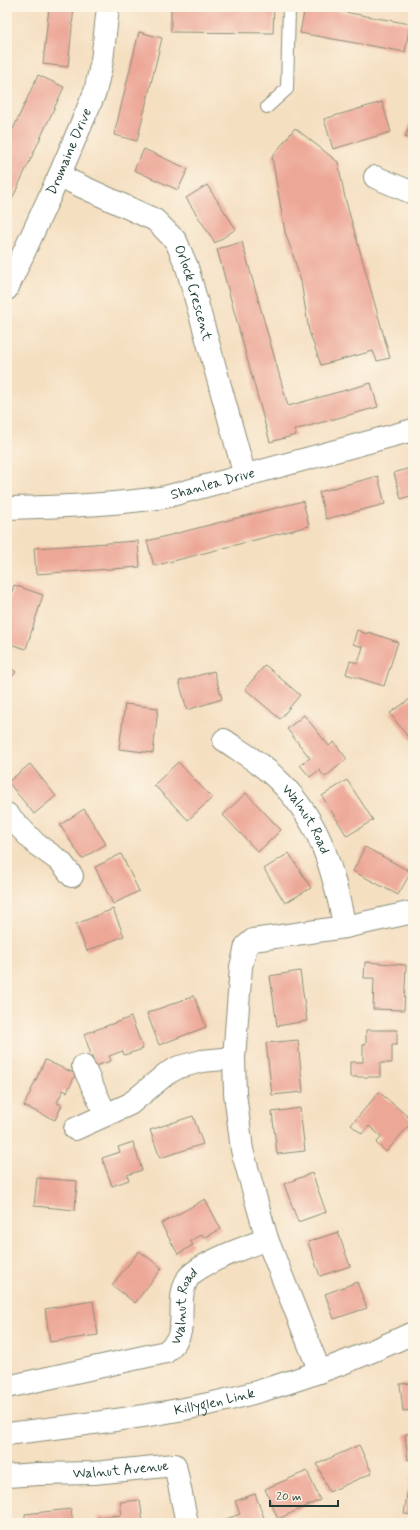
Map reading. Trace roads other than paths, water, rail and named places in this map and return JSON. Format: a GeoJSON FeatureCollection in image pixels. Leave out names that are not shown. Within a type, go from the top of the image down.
{"type":"FeatureCollection","features":[{"type":"Feature","properties":{"kind":"street","name":"Dromaine Drive"},"geometry":{"type":"LineString","coordinates":[[7,289],[59,176],[95,92],[102,62],[108,7]]}},
{"type":"Feature","properties":{"kind":"street","name":"Orlock Crescent"},"geometry":{"type":"LineString","coordinates":[[59,176],[155,220],[176,241],[187,267],[245,476]]}},
{"type":"Feature","properties":{"kind":"street"},"geometry":{"type":"LineString","coordinates":[[375,176],[413,193]]}},
{"type":"Feature","properties":{"kind":"street","name":"Shanlea Drive"},"geometry":{"type":"LineString","coordinates":[[7,508],[97,505],[165,497],[413,430]]}},
{"type":"Feature","properties":{"kind":"street","name":"Walnut Road"},"geometry":{"type":"LineString","coordinates":[[224,740],[258,763],[280,782],[307,815],[329,860],[345,927]]}},
{"type":"Feature","properties":{"kind":"street"},"geometry":{"type":"LineString","coordinates":[[7,814],[36,844],[61,862],[72,876]]}},
{"type":"Feature","properties":{"kind":"street"},"geometry":{"type":"LineString","coordinates":[[320,1372],[268,1239],[242,1150],[235,1093],[234,1058],[240,967],[246,946],[253,940],[345,927],[413,912]]}},
{"type":"Feature","properties":{"kind":"street"},"geometry":{"type":"LineString","coordinates":[[75,1129],[136,1100],[166,1074],[179,1067],[202,1061],[234,1058]]}},
{"type":"Feature","properties":{"kind":"street"},"geometry":{"type":"LineString","coordinates":[[83,1066],[106,1115]]}},
{"type":"Feature","properties":{"kind":"street","name":"Walnut Road"},"geometry":{"type":"LineString","coordinates":[[7,1387],[166,1352],[175,1343],[179,1335],[182,1293],[189,1278],[202,1266],[268,1239]]}},
{"type":"Feature","properties":{"kind":"street","name":"Killyglen Link"},"geometry":{"type":"LineString","coordinates":[[7,1434],[142,1416],[199,1406],[255,1392],[320,1372],[413,1333]]}},
{"type":"Feature","properties":{"kind":"street","name":"Walnut Avenue"},"geometry":{"type":"LineString","coordinates":[[7,1476],[94,1473],[175,1466],[187,1523]]}},
{"type":"Feature","properties":{"kind":"lane"},"geometry":{"type":"LineString","coordinates":[[267,107],[287,90],[289,7]]}}]}
